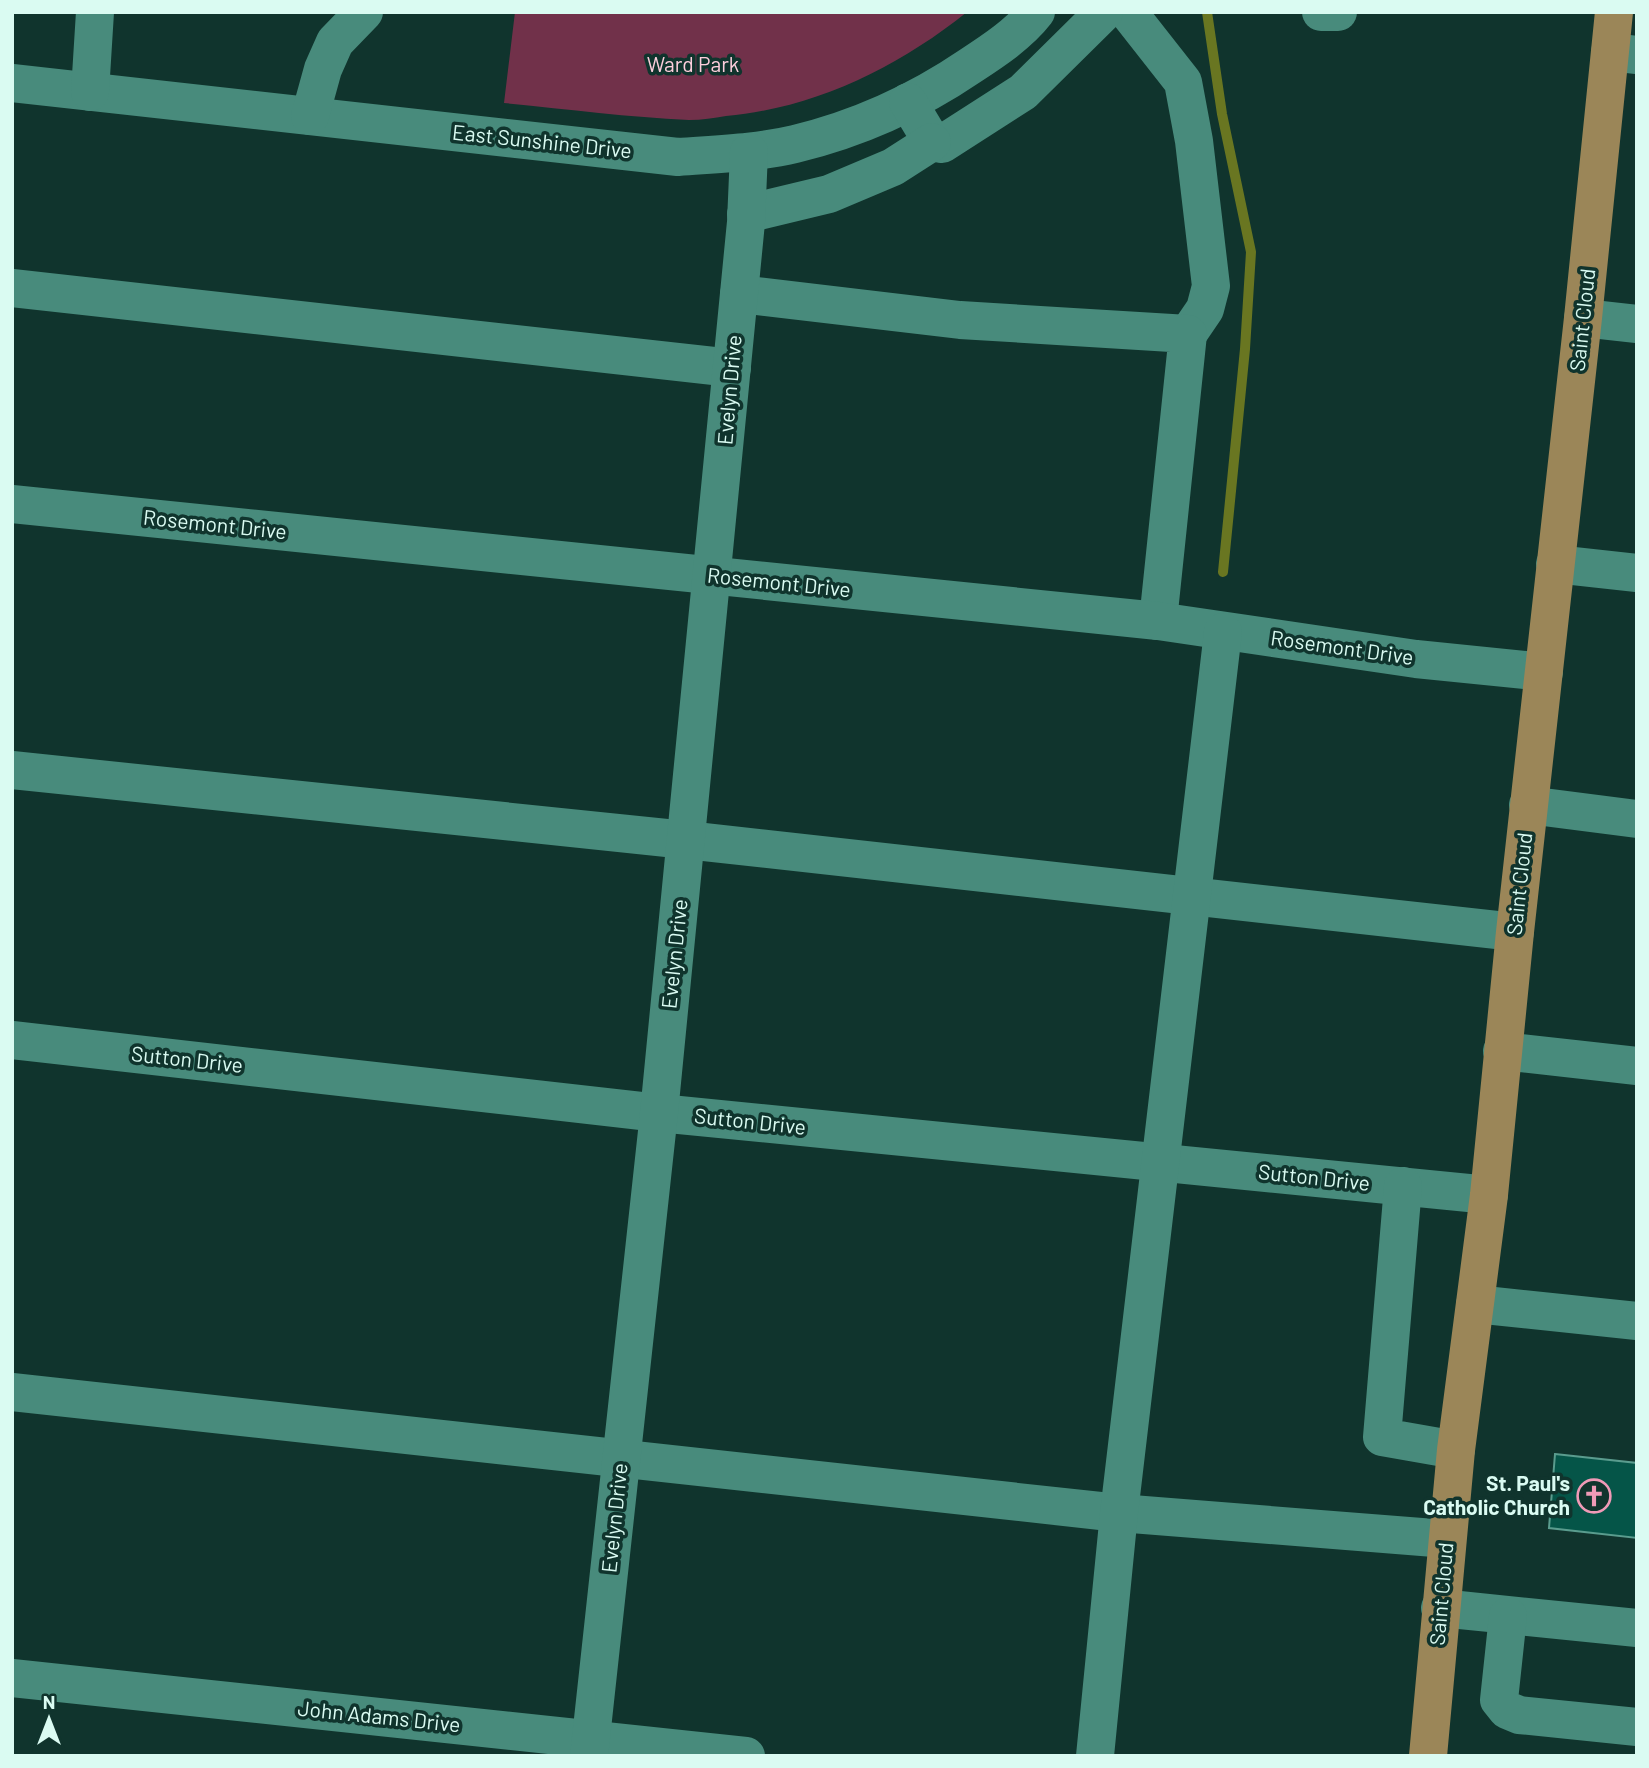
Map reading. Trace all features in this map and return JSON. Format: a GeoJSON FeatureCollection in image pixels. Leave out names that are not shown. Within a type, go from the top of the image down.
{"type":"FeatureCollection","features":[{"type":"Feature","properties":{"kind":"main road","name":"Saint Cloud"},"geometry":{"type":"LineString","coordinates":[[1428,1756],[1456,1450],[1489,1195],[1528,805],[1583,318],[1623,53],[1614,12]]}},
{"type":"Feature","properties":{"kind":"street"},"geometry":{"type":"LineString","coordinates":[[90,92],[95,12]]}},
{"type":"Feature","properties":{"kind":"street"},"geometry":{"type":"LineString","coordinates":[[310,116],[323,69],[335,42],[364,12]]}},
{"type":"Feature","properties":{"kind":"street","name":"East Sunshine Drive"},"geometry":{"type":"LineString","coordinates":[[12,83],[678,157],[749,152],[794,144],[846,129],[945,83],[990,53],[1036,12]]}},
{"type":"Feature","properties":{"kind":"street"},"geometry":{"type":"LineString","coordinates":[[746,214],[829,194],[893,167],[932,142],[942,144],[1023,92],[1104,12]]}},
{"type":"Feature","properties":{"kind":"street"},"geometry":{"type":"LineString","coordinates":[[1128,12],[1183,82],[1194,141],[1211,286],[1205,309],[1188,334],[1158,621]]}},
{"type":"Feature","properties":{"kind":"street"},"geometry":{"type":"LineString","coordinates":[[1321,12],[1338,12]]}},
{"type":"Feature","properties":{"kind":"street"},"geometry":{"type":"LineString","coordinates":[[908,102],[932,142]]}},
{"type":"Feature","properties":{"kind":"street","name":"Evelyn Drive"},"geometry":{"type":"LineString","coordinates":[[590,1748],[659,1112],[732,368],[749,152]]}},
{"type":"Feature","properties":{"kind":"street"},"geometry":{"type":"LineString","coordinates":[[12,288],[732,368]]}},
{"type":"Feature","properties":{"kind":"street"},"geometry":{"type":"LineString","coordinates":[[738,294],[960,320],[1188,334]]}},
{"type":"Feature","properties":{"kind":"street"},"geometry":{"type":"LineString","coordinates":[[1583,318],[1637,324]]}},
{"type":"Feature","properties":{"kind":"street","name":"Rosemont Drive"},"geometry":{"type":"LineString","coordinates":[[12,504],[1158,621],[1416,659],[1544,672]]}},
{"type":"Feature","properties":{"kind":"street"},"geometry":{"type":"LineString","coordinates":[[1555,564],[1637,573]]}},
{"type":"Feature","properties":{"kind":"street"},"geometry":{"type":"LineString","coordinates":[[1095,1756],[1119,1513],[1223,632]]}},
{"type":"Feature","properties":{"kind":"street"},"geometry":{"type":"LineString","coordinates":[[12,770],[686,840],[1515,932]]}},
{"type":"Feature","properties":{"kind":"street"},"geometry":{"type":"LineString","coordinates":[[1528,805],[1637,819]]}},
{"type":"Feature","properties":{"kind":"street","name":"Sutton Drive"},"geometry":{"type":"LineString","coordinates":[[12,1040],[659,1112],[1489,1195]]}},
{"type":"Feature","properties":{"kind":"street"},"geometry":{"type":"LineString","coordinates":[[1502,1051],[1637,1066]]}},
{"type":"Feature","properties":{"kind":"street"},"geometry":{"type":"LineString","coordinates":[[1403,1186],[1382,1437],[1456,1450]]}},
{"type":"Feature","properties":{"kind":"street"},"geometry":{"type":"LineString","coordinates":[[1475,1304],[1637,1321]]}},
{"type":"Feature","properties":{"kind":"street"},"geometry":{"type":"LineString","coordinates":[[12,1392],[1119,1513],[1447,1539]]}},
{"type":"Feature","properties":{"kind":"street"},"geometry":{"type":"LineString","coordinates":[[1440,1608],[1637,1629]]}},
{"type":"Feature","properties":{"kind":"street"},"geometry":{"type":"LineString","coordinates":[[1508,1616],[1500,1700],[1507,1710],[1519,1715],[1637,1727]]}},
{"type":"Feature","properties":{"kind":"street","name":"John Adams Drive"},"geometry":{"type":"LineString","coordinates":[[12,1678],[590,1748],[746,1756]]}},
{"type":"Feature","properties":{"kind":"green space","name":"Ward Park"},"geometry":{"type":"Polygon","coordinates":[[[515,12],[967,12],[912,51],[854,82],[823,94],[759,112],[689,120],[504,103],[515,12]]]}},
{"type":"Feature","properties":{"kind":"building","name":"St. Paul's Catholic Church"},"geometry":{"type":"Polygon","coordinates":[[[1555,1454],[1637,1463],[1637,1538],[1549,1528],[1555,1454]]]}},
{"type":"Feature","properties":{"kind":"waterway"},"geometry":{"type":"LineString","coordinates":[[1207,12],[1222,114],[1251,252],[1245,349],[1223,572]]}},
{"type":"Feature","properties":{"kind":"place","name":"St. Paul's Catholic Church"},"geometry":{"type":"Point","coordinates":[1594,1496]}}]}
